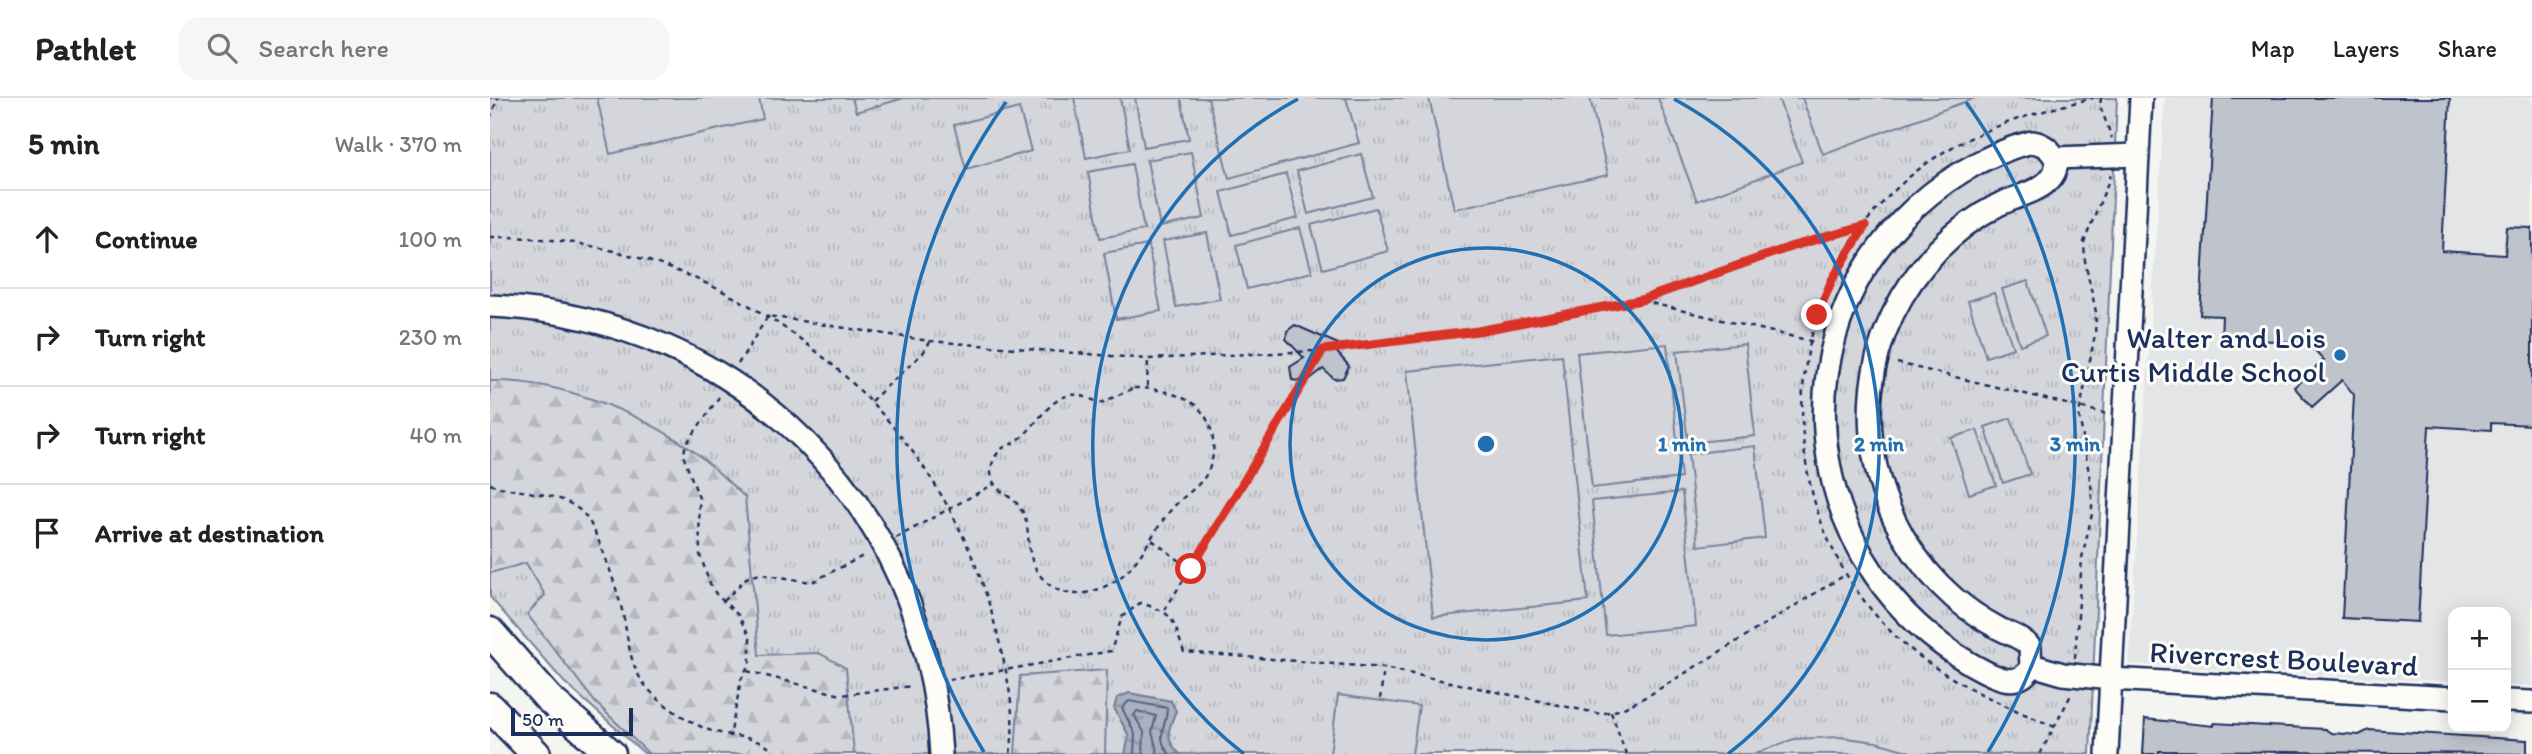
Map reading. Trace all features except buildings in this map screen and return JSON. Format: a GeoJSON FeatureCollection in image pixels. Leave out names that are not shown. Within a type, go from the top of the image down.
{"type":"FeatureCollection","features":[{"type":"Feature","properties":{"kind":"main road"},"geometry":{"type":"LineString","coordinates":[[490,632],[548,698],[611,754]]}},
{"type":"Feature","properties":{"kind":"main road"},"geometry":{"type":"LineString","coordinates":[[490,707],[536,754]]}},
{"type":"Feature","properties":{"kind":"street"},"geometry":{"type":"LineString","coordinates":[[2107,754],[2141,98]]}},
{"type":"Feature","properties":{"kind":"street"},"geometry":{"type":"LineString","coordinates":[[2032,142],[2047,146],[2055,158],[2054,174],[2050,180],[1970,222],[1918,272],[1883,337],[1876,360],[1870,408],[1878,480],[1891,514],[1908,546],[1931,575],[1957,600],[1997,628],[2025,641],[2033,654],[2032,665],[2027,673],[2015,680],[2001,678],[1978,668],[1926,633],[1882,588],[1856,545],[1837,499],[1826,450],[1824,399],[1832,346],[1850,297],[1876,251],[1911,211],[1952,178],[1999,153],[2032,142]]}},
{"type":"Feature","properties":{"kind":"street"},"geometry":{"type":"LineString","coordinates":[[2055,158],[2138,155]]}},
{"type":"Feature","properties":{"kind":"street"},"geometry":{"type":"LineString","coordinates":[[490,306],[546,311],[610,325],[670,347],[729,379],[780,417],[811,447],[847,488],[884,545],[910,600],[933,682],[941,754]]}},
{"type":"Feature","properties":{"kind":"street","name":"Rivercrest Boulevard"},"geometry":{"type":"LineString","coordinates":[[2032,665],[2073,676],[2111,679],[2448,698]]}},
{"type":"Feature","properties":{"kind":"street"},"geometry":{"type":"LineString","coordinates":[[2511,701],[2532,702]]}},
{"type":"Feature","properties":{"kind":"path"},"geometry":{"type":"LineString","coordinates":[[490,118],[498,98]]}},
{"type":"Feature","properties":{"kind":"path"},"geometry":{"type":"LineString","coordinates":[[2055,727],[1982,695],[1935,668],[1880,620],[1845,575],[1822,531],[1814,501],[1804,458],[1802,392],[1817,315],[1832,280],[1865,226],[1910,178],[1963,142],[2012,121],[2093,98]]}},
{"type":"Feature","properties":{"kind":"path"},"geometry":{"type":"LineString","coordinates":[[2040,754],[2072,690],[2082,558],[2092,514],[2092,491],[2079,414],[2095,335],[2096,312],[2085,261],[2084,242],[2112,174],[2114,154],[2111,135],[2100,106],[2101,98]]}},
{"type":"Feature","properties":{"kind":"path"},"geometry":{"type":"LineString","coordinates":[[768,316],[930,341],[1148,359],[1323,350],[1478,331],[1641,300],[1793,246],[1865,226]]}},
{"type":"Feature","properties":{"kind":"path"},"geometry":{"type":"LineString","coordinates":[[490,237],[566,243],[635,257],[701,281],[768,316],[820,354],[871,401],[915,454],[949,509],[979,575],[1004,671],[1010,719],[1010,754]]}},
{"type":"Feature","properties":{"kind":"path"},"geometry":{"type":"LineString","coordinates":[[730,737],[741,680],[750,662],[750,637],[738,615],[709,582],[700,554],[701,508],[684,458],[685,446],[768,316]]}},
{"type":"Feature","properties":{"kind":"path"},"geometry":{"type":"LineString","coordinates":[[871,401],[923,353],[930,341]]}},
{"type":"Feature","properties":{"kind":"path"},"geometry":{"type":"LineString","coordinates":[[1165,610],[1323,350]]}},
{"type":"Feature","properties":{"kind":"path"},"geometry":{"type":"LineString","coordinates":[[1147,388],[1148,359]]}},
{"type":"Feature","properties":{"kind":"path"},"geometry":{"type":"LineString","coordinates":[[1135,388],[1147,388],[1172,394],[1196,406],[1207,419],[1214,443],[1212,462],[1204,478],[1170,511],[1152,540],[1121,578],[1100,589],[1076,596],[1052,588],[1032,560],[1029,529],[1023,512],[1016,501],[1003,495],[994,484],[991,470],[995,456],[1004,446],[1018,441],[1056,402],[1069,395],[1080,394],[1101,403],[1135,388]]}},
{"type":"Feature","properties":{"kind":"path"},"geometry":{"type":"LineString","coordinates":[[490,484],[512,492],[558,498],[579,509],[592,526],[612,575],[633,669],[649,690],[677,715],[730,737],[756,741],[771,748],[774,754]]}},
{"type":"Feature","properties":{"kind":"path"},"geometry":{"type":"LineString","coordinates":[[724,601],[746,579],[760,574],[812,582],[994,484]]}},
{"type":"Feature","properties":{"kind":"path"},"geometry":{"type":"LineString","coordinates":[[1152,540],[1191,569]]}},
{"type":"Feature","properties":{"kind":"path"},"geometry":{"type":"LineString","coordinates":[[746,670],[841,695],[1004,671],[1111,651],[1122,618],[1130,608],[1140,603],[1165,610],[1173,620],[1184,652],[1384,667],[1601,714],[1651,694],[1845,575]]}},
{"type":"Feature","properties":{"kind":"path"},"geometry":{"type":"LineString","coordinates":[[1380,699],[1384,667]]}},
{"type":"Feature","properties":{"kind":"path"},"geometry":{"type":"LineString","coordinates":[[1611,712],[1626,754]]}},
{"type":"Feature","properties":{"kind":"shaded area","name":"Walter and Lois Curtis Middle School"},"geometry":{"type":"Polygon","coordinates":[[[2165,98],[2532,98],[2532,686],[2511,685],[2511,607],[2448,607],[2448,682],[2129,664],[2165,98]]]}},
{"type":"Feature","properties":{"kind":"green space"},"geometry":{"type":"Polygon","coordinates":[[[490,98],[2117,98],[2090,754],[645,754],[564,682],[490,597],[490,98]]]}},
{"type":"Feature","properties":{"kind":"green space"},"geometry":{"type":"Polygon","coordinates":[[[597,98],[759,98],[763,119],[610,154],[597,98]]]}},
{"type":"Feature","properties":{"kind":"green space"},"geometry":{"type":"Polygon","coordinates":[[[852,98],[904,98],[856,112],[852,98]]]}},
{"type":"Feature","properties":{"kind":"green space"},"geometry":{"type":"Polygon","coordinates":[[[1074,98],[1120,98],[1130,149],[1086,158],[1074,98]]]}},
{"type":"Feature","properties":{"kind":"green space"},"geometry":{"type":"Polygon","coordinates":[[[1135,98],[1181,98],[1189,139],[1144,147],[1135,98]]]}},
{"type":"Feature","properties":{"kind":"green space"},"geometry":{"type":"Polygon","coordinates":[[[1208,98],[1346,98],[1359,143],[1229,178],[1208,98]]]}},
{"type":"Feature","properties":{"kind":"green space"},"geometry":{"type":"Polygon","coordinates":[[[1429,98],[1590,98],[1608,175],[1454,209],[1429,98]]]}},
{"type":"Feature","properties":{"kind":"green space"},"geometry":{"type":"Polygon","coordinates":[[[1658,98],[1778,98],[1802,162],[1697,201],[1658,98]]]}},
{"type":"Feature","properties":{"kind":"green space"},"geometry":{"type":"Polygon","coordinates":[[[1802,98],[1975,98],[1823,154],[1802,98]]]}},
{"type":"Feature","properties":{"kind":"green space"},"geometry":{"type":"Polygon","coordinates":[[[1019,108],[1031,151],[966,169],[954,125],[1019,108]]]}},
{"type":"Feature","properties":{"kind":"green space"},"geometry":{"type":"Polygon","coordinates":[[[1191,152],[1204,218],[1160,227],[1147,160],[1191,152]]]}},
{"type":"Feature","properties":{"kind":"green space"},"geometry":{"type":"Polygon","coordinates":[[[1361,154],[1373,197],[1308,214],[1297,171],[1361,154]]]}},
{"type":"Feature","properties":{"kind":"green space"},"geometry":{"type":"Polygon","coordinates":[[[1132,164],[1144,230],[1100,238],[1088,172],[1132,164]]]}},
{"type":"Feature","properties":{"kind":"green space"},"geometry":{"type":"Polygon","coordinates":[[[1286,174],[1298,218],[1232,235],[1221,192],[1286,174]]]}},
{"type":"Feature","properties":{"kind":"green space"},"geometry":{"type":"Polygon","coordinates":[[[1376,208],[1388,251],[1323,269],[1311,225],[1376,208]]]}},
{"type":"Feature","properties":{"kind":"green space"},"geometry":{"type":"Polygon","coordinates":[[[1300,228],[1312,272],[1247,289],[1236,245],[1300,228]]]}},
{"type":"Feature","properties":{"kind":"green space"},"geometry":{"type":"Polygon","coordinates":[[[1207,233],[1220,299],[1176,307],[1163,241],[1207,233]]]}},
{"type":"Feature","properties":{"kind":"green space"},"geometry":{"type":"Polygon","coordinates":[[[1148,245],[1161,311],[1116,319],[1104,253],[1148,245]]]}},
{"type":"Feature","properties":{"kind":"green space"},"geometry":{"type":"Polygon","coordinates":[[[2028,281],[2046,336],[2020,345],[2002,289],[2028,281]]]}},
{"type":"Feature","properties":{"kind":"green space"},"geometry":{"type":"Polygon","coordinates":[[[1994,293],[2013,348],[1986,357],[1968,301],[1994,293]]]}},
{"type":"Feature","properties":{"kind":"green space"},"geometry":{"type":"Polygon","coordinates":[[[1667,344],[1681,478],[1592,488],[1577,353],[1667,344]]]}},
{"type":"Feature","properties":{"kind":"green space"},"geometry":{"type":"Polygon","coordinates":[[[1745,344],[1755,436],[1688,443],[1677,351],[1745,344]]]}},
{"type":"Feature","properties":{"kind":"green space"},"geometry":{"type":"Polygon","coordinates":[[[1562,355],[1588,601],[1433,617],[1407,371],[1562,355]]]}},
{"type":"Feature","properties":{"kind":"green space"},"geometry":{"type":"Polygon","coordinates":[[[490,381],[516,382],[569,392],[622,411],[692,450],[745,497],[759,655],[819,653],[846,668],[854,754],[649,754],[595,702],[527,614],[545,595],[526,563],[490,573],[490,381]]]}},
{"type":"Feature","properties":{"kind":"green space"},"geometry":{"type":"Polygon","coordinates":[[[2011,418],[2030,474],[2003,483],[1985,427],[2011,418]]]}},
{"type":"Feature","properties":{"kind":"green space"},"geometry":{"type":"Polygon","coordinates":[[[1977,430],[1996,485],[1969,494],[1951,438],[1977,430]]]}},
{"type":"Feature","properties":{"kind":"green space"},"geometry":{"type":"Polygon","coordinates":[[[1755,446],[1765,538],[1698,546],[1688,454],[1755,446]]]}},
{"type":"Feature","properties":{"kind":"green space"},"geometry":{"type":"Polygon","coordinates":[[[1682,492],[1696,626],[1606,635],[1592,501],[1682,492]]]}},
{"type":"Feature","properties":{"kind":"green space"},"geometry":{"type":"Polygon","coordinates":[[[1107,670],[1105,754],[1015,754],[1020,676],[1107,670]]]}},
{"type":"Feature","properties":{"kind":"green space"},"geometry":{"type":"Polygon","coordinates":[[[1338,695],[1419,706],[1412,754],[1330,754],[1338,695]]]}},
{"type":"Feature","properties":{"kind":"green space"},"geometry":{"type":"Polygon","coordinates":[[[1839,737],[1876,742],[1918,754],[1753,754],[1794,739],[1839,737]]]}},
{"type":"Feature","properties":{"kind":"water"},"geometry":{"type":"Polygon","coordinates":[[[1129,693],[1171,701],[1176,711],[1169,734],[1180,754],[1125,754],[1129,736],[1114,708],[1117,698],[1129,693]]]}},
{"type":"Feature","properties":{"kind":"place","name":"Walter and Lois Curtis Middle School"},"geometry":{"type":"Point","coordinates":[2340,355]}},
{"type":"Feature","properties":{"kind":"route"},"geometry":{"type":"LineString","coordinates":[[1191,569],[1323,350],[1478,331],[1641,300],[1793,246],[1865,226],[1832,280],[1817,315]]}}]}
